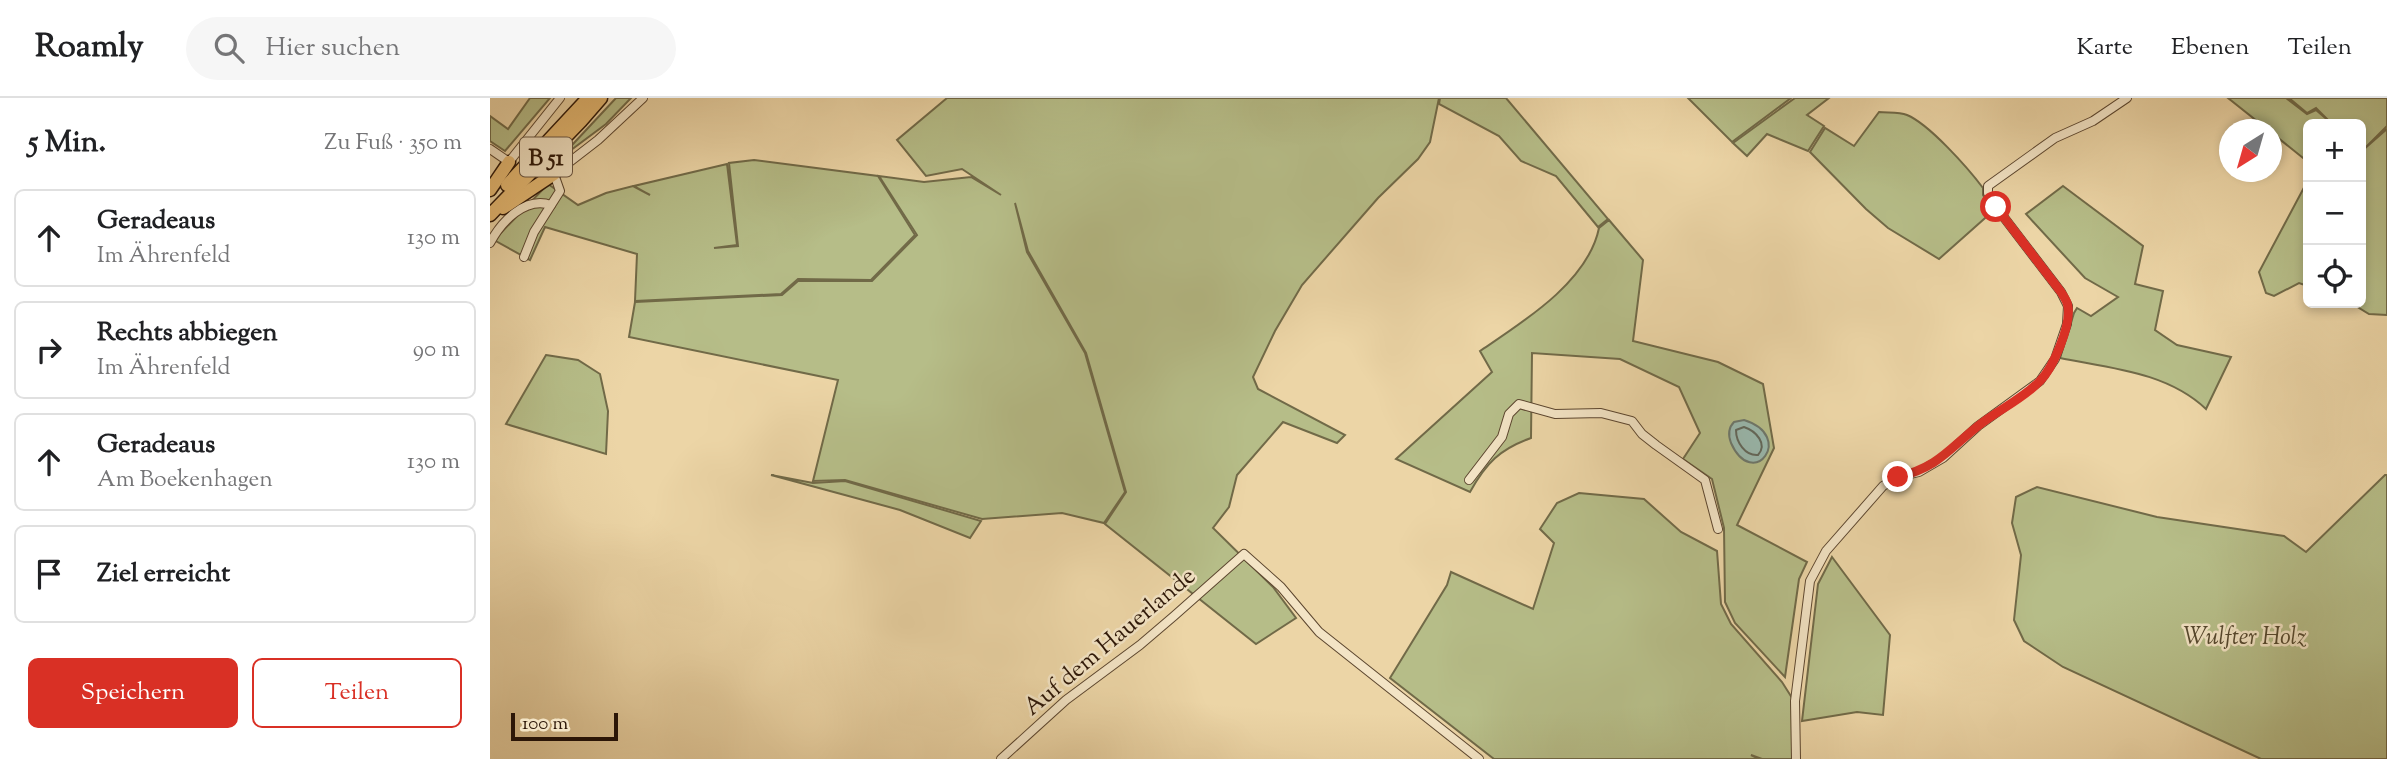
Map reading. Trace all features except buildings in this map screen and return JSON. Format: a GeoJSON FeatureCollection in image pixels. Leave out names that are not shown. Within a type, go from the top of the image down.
{"type":"FeatureCollection","features":[{"type":"Feature","properties":{"kind":"highway","name":"B 51"},"geometry":{"type":"LineString","coordinates":[[490,203],[588,98]]}},
{"type":"Feature","properties":{"kind":"highway","name":"B 51"},"geometry":{"type":"LineString","coordinates":[[490,214],[601,98]]}},
{"type":"Feature","properties":{"kind":"highway"},"geometry":{"type":"LineString","coordinates":[[490,190],[509,162]]}},
{"type":"Feature","properties":{"kind":"highway"},"geometry":{"type":"LineString","coordinates":[[490,214],[554,174]]}},
{"type":"Feature","properties":{"kind":"street"},"geometry":{"type":"LineString","coordinates":[[490,149],[509,162],[560,98]]}},
{"type":"Feature","properties":{"kind":"street"},"geometry":{"type":"LineString","coordinates":[[524,257],[534,232],[560,191],[554,174],[598,140],[643,98]]}},
{"type":"Feature","properties":{"kind":"street"},"geometry":{"type":"LineString","coordinates":[[1796,759],[1795,701],[1810,581],[1826,551],[1883,485],[1898,477],[1919,472],[1942,458],[1978,426],[2040,381],[2055,359],[2067,324],[2068,306],[2061,292],[1996,207],[1988,193],[1988,186],[2055,138],[2093,121],[2127,98]]}},
{"type":"Feature","properties":{"kind":"street"},"geometry":{"type":"LineString","coordinates":[[490,243],[503,222],[518,210],[535,203],[551,205]]}},
{"type":"Feature","properties":{"kind":"street"},"geometry":{"type":"LineString","coordinates":[[1469,480],[1502,437],[1508,414],[1519,404],[1555,414],[1601,413],[1632,421],[1649,440],[1705,481],[1717,529]]}},
{"type":"Feature","properties":{"kind":"street","name":"Auf dem Hauerlande"},"geometry":{"type":"LineString","coordinates":[[1001,759],[1066,700],[1140,645],[1244,554],[1281,587],[1319,632],[1479,759]]}},
{"type":"Feature","properties":{"kind":"green space"},"geometry":{"type":"Polygon","coordinates":[[[530,98],[550,98],[505,151],[490,141],[490,116],[508,129],[530,98]]]}},
{"type":"Feature","properties":{"kind":"green space"},"geometry":{"type":"Polygon","coordinates":[[[616,98],[631,98],[606,124],[559,159],[616,98]]]}},
{"type":"Feature","properties":{"kind":"green space"},"geometry":{"type":"Polygon","coordinates":[[[947,98],[1439,98],[1430,142],[1418,159],[1378,198],[1302,285],[1275,331],[1253,377],[1258,389],[1345,435],[1337,443],[1283,422],[1237,475],[1229,507],[1213,528],[1273,587],[1296,618],[1256,644],[1105,524],[1126,492],[1086,353],[1028,251],[1015,203],[1027,252],[1085,353],[1125,492],[1104,523],[1062,513],[982,519],[845,480],[813,481],[838,380],[629,337],[635,302],[782,295],[798,281],[872,281],[917,235],[879,176],[924,182],[971,177],[1001,195],[962,169],[926,176],[897,140],[947,98]]]}},
{"type":"Feature","properties":{"kind":"green space"},"geometry":{"type":"Polygon","coordinates":[[[1440,98],[1506,98],[1608,219],[1598,227],[1556,176],[1521,161],[1499,136],[1439,104],[1440,98]]]}},
{"type":"Feature","properties":{"kind":"green space"},"geometry":{"type":"Polygon","coordinates":[[[1688,98],[1791,98],[1732,142],[1688,98]]]}},
{"type":"Feature","properties":{"kind":"green space"},"geometry":{"type":"Polygon","coordinates":[[[1795,98],[1829,98],[1807,115],[1824,126],[1808,151],[1767,134],[1747,156],[1733,143],[1795,98]]]}},
{"type":"Feature","properties":{"kind":"green space"},"geometry":{"type":"Polygon","coordinates":[[[2228,98],[2286,98],[2307,114],[2316,110],[2326,119],[2303,119],[2303,158],[2282,141],[2282,119],[2254,119],[2228,98]]]}},
{"type":"Feature","properties":{"kind":"green space"},"geometry":{"type":"Polygon","coordinates":[[[2289,98],[2387,98],[2387,126],[2366,147],[2366,119],[2327,119],[2316,108],[2307,113],[2289,98]]]}},
{"type":"Feature","properties":{"kind":"green space"},"geometry":{"type":"Polygon","coordinates":[[[1879,112],[1907,115],[1926,127],[1976,179],[1993,211],[1939,259],[1888,228],[1810,152],[1825,128],[1854,146],[1879,112]]]}},
{"type":"Feature","properties":{"kind":"green space"},"geometry":{"type":"Polygon","coordinates":[[[2387,129],[2387,315],[2369,314],[2359,308],[2366,308],[2366,147],[2387,129]]]}},
{"type":"Feature","properties":{"kind":"green space"},"geometry":{"type":"Polygon","coordinates":[[[754,160],[878,176],[915,235],[871,280],[798,279],[781,294],[635,301],[637,254],[545,227],[530,260],[494,240],[548,184],[578,205],[606,193],[633,186],[650,195],[634,186],[727,164],[737,245],[714,248],[738,246],[729,163],[754,160]]]}},
{"type":"Feature","properties":{"kind":"green space"},"geometry":{"type":"Polygon","coordinates":[[[2063,186],[2143,246],[2135,284],[2163,291],[2155,330],[2177,345],[2231,357],[2206,409],[2191,397],[2156,379],[2060,358],[2077,308],[2091,316],[2118,297],[2085,278],[2026,214],[2063,186]]]}},
{"type":"Feature","properties":{"kind":"green space"},"geometry":{"type":"Polygon","coordinates":[[[2303,189],[2303,284],[2299,283],[2274,296],[2266,293],[2259,272],[2303,189]]]}},
{"type":"Feature","properties":{"kind":"green space"},"geometry":{"type":"Polygon","coordinates":[[[1609,220],[1643,260],[1633,341],[1718,362],[1763,384],[1774,448],[1737,525],[1807,562],[1799,579],[1785,677],[1735,623],[1725,602],[1724,528],[1712,479],[1683,459],[1700,433],[1679,387],[1620,359],[1532,353],[1531,438],[1495,458],[1470,492],[1396,459],[1492,372],[1480,351],[1534,314],[1568,283],[1582,266],[1599,228],[1609,220]]]}},
{"type":"Feature","properties":{"kind":"green space"},"geometry":{"type":"Polygon","coordinates":[[[546,355],[578,360],[600,374],[608,411],[606,454],[506,424],[546,355]]]}},
{"type":"Feature","properties":{"kind":"green space"},"geometry":{"type":"Polygon","coordinates":[[[771,475],[813,483],[845,481],[981,521],[970,538],[900,510],[771,475]]]}},
{"type":"Feature","properties":{"kind":"green space","name":"Wulfter Holz"},"geometry":{"type":"Polygon","coordinates":[[[2385,475],[2387,759],[2261,759],[2063,667],[2024,641],[2014,620],[2021,555],[2012,523],[2016,497],[2037,487],[2157,517],[2284,536],[2306,552],[2385,475]]]}},
{"type":"Feature","properties":{"kind":"green space"},"geometry":{"type":"Polygon","coordinates":[[[1579,493],[1644,499],[1681,532],[1717,551],[1721,604],[1731,624],[1782,682],[1794,701],[1794,759],[1762,759],[1751,755],[1759,759],[1494,759],[1390,678],[1447,585],[1451,572],[1533,609],[1554,543],[1540,529],[1557,503],[1579,493]]]}},
{"type":"Feature","properties":{"kind":"green space"},"geometry":{"type":"Polygon","coordinates":[[[1832,557],[1890,635],[1883,715],[1857,712],[1802,721],[1818,584],[1832,557]]]}},
{"type":"Feature","properties":{"kind":"water"},"geometry":{"type":"Polygon","coordinates":[[[1744,420],[1759,428],[1767,437],[1769,447],[1765,456],[1758,461],[1750,462],[1740,457],[1731,443],[1731,427],[1734,422],[1744,420]]]}},
{"type":"Feature","properties":{"kind":"route"},"geometry":{"type":"LineString","coordinates":[[1898,477],[1919,472],[1942,458],[1978,426],[2040,381],[2055,359],[2067,324],[2068,306],[2061,292],[1996,207]]}}]}
